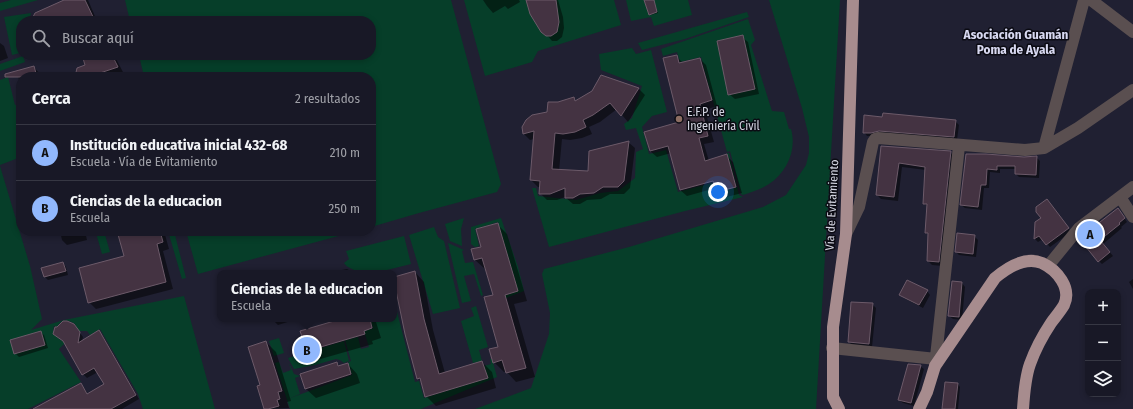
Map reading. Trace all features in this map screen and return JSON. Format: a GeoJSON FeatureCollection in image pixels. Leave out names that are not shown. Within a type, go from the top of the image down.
{"type":"FeatureCollection","features":[{"type":"Feature","properties":{"kind":"highway","name":"Vía de Evitamiento"},"geometry":{"type":"LineString","coordinates":[[839,409],[833,396],[832,348],[833,327],[846,234],[853,0]]}},
{"type":"Feature","properties":{"kind":"highway"},"geometry":{"type":"LineString","coordinates":[[919,409],[927,392],[935,363],[995,278],[1007,268],[1026,261],[1038,262],[1048,266],[1057,274],[1063,283],[1066,293],[1064,304],[1051,323],[1030,364],[1024,389],[1023,409]]}},
{"type":"Feature","properties":{"kind":"street"},"geometry":{"type":"LineString","coordinates":[[1044,148],[1084,0]]}},
{"type":"Feature","properties":{"kind":"street"},"geometry":{"type":"LineString","coordinates":[[1091,0],[1133,32]]}},
{"type":"Feature","properties":{"kind":"street"},"geometry":{"type":"LineString","coordinates":[[846,234],[859,207],[873,142],[875,139],[878,138],[959,146],[1025,150],[1044,148],[1078,128],[1133,90]]}},
{"type":"Feature","properties":{"kind":"street"},"geometry":{"type":"LineString","coordinates":[[832,348],[935,363],[959,146]]}},
{"type":"Feature","properties":{"kind":"street"},"geometry":{"type":"LineString","coordinates":[[1048,266],[1079,228],[1133,187]]}},
{"type":"Feature","properties":{"kind":"street"},"geometry":{"type":"LineString","coordinates":[[1120,197],[1133,217]]}},
{"type":"Feature","properties":{"kind":"green space"},"geometry":{"type":"Polygon","coordinates":[[[11,0],[38,0],[0,11],[0,3],[11,0]]]}},
{"type":"Feature","properties":{"kind":"green space"},"geometry":{"type":"Polygon","coordinates":[[[125,0],[451,0],[501,184],[497,192],[376,226],[376,72],[143,72],[140,60],[376,60],[376,16],[129,16],[125,0]]]}},
{"type":"Feature","properties":{"kind":"green space"},"geometry":{"type":"Polygon","coordinates":[[[464,0],[614,0],[621,25],[538,51],[532,62],[485,76],[464,0]]]}},
{"type":"Feature","properties":{"kind":"green space"},"geometry":{"type":"Polygon","coordinates":[[[626,0],[688,0],[692,15],[654,26],[651,17],[631,21],[626,0]]]}},
{"type":"Feature","properties":{"kind":"green space"},"geometry":{"type":"Polygon","coordinates":[[[769,0],[840,0],[816,409],[475,409],[531,388],[549,334],[550,313],[542,274],[544,269],[629,247],[763,207],[786,195],[806,165],[809,153],[809,137],[802,108],[769,0]]]}},
{"type":"Feature","properties":{"kind":"green space"},"geometry":{"type":"Polygon","coordinates":[[[747,12],[749,17],[685,39],[642,50],[638,43],[747,12]]]}},
{"type":"Feature","properties":{"kind":"green space"},"geometry":{"type":"Polygon","coordinates":[[[31,13],[30,16],[16,16],[16,54],[12,55],[4,17],[31,13]]]}},
{"type":"Feature","properties":{"kind":"green space"},"geometry":{"type":"Polygon","coordinates":[[[748,19],[755,40],[751,45],[772,111],[784,112],[789,129],[791,129],[793,145],[789,160],[781,173],[775,179],[757,190],[743,195],[741,194],[730,151],[727,152],[701,57],[680,62],[677,52],[663,56],[661,49],[748,19]]]}},
{"type":"Feature","properties":{"kind":"green space"},"geometry":{"type":"Polygon","coordinates":[[[632,48],[636,54],[651,50],[667,112],[652,116],[642,127],[649,154],[666,150],[678,192],[712,183],[716,193],[737,187],[727,153],[729,153],[739,195],[743,197],[549,247],[532,188],[536,188],[538,196],[576,200],[600,193],[618,191],[635,178],[636,152],[643,149],[636,128],[626,130],[624,124],[632,118],[642,86],[601,70],[599,54],[632,48]]]}},
{"type":"Feature","properties":{"kind":"green space"},"geometry":{"type":"Polygon","coordinates":[[[16,58],[16,60],[24,60],[25,62],[0,71],[0,64],[16,58]]]}},
{"type":"Feature","properties":{"kind":"green space"},"geometry":{"type":"Polygon","coordinates":[[[8,77],[16,105],[16,159],[0,165],[0,80],[8,77]]]}},
{"type":"Feature","properties":{"kind":"green space"},"geometry":{"type":"Polygon","coordinates":[[[0,166],[16,219],[16,236],[21,236],[30,266],[42,319],[31,330],[64,320],[184,296],[215,409],[143,409],[138,394],[100,329],[90,335],[87,331],[78,331],[75,324],[70,321],[63,321],[57,327],[54,326],[53,331],[56,332],[59,339],[66,342],[59,349],[81,382],[28,409],[0,409],[0,166]]]}},
{"type":"Feature","properties":{"kind":"green space"},"geometry":{"type":"Polygon","coordinates":[[[464,218],[461,229],[462,246],[450,241],[445,224],[464,218]]]}},
{"type":"Feature","properties":{"kind":"green space"},"geometry":{"type":"Polygon","coordinates":[[[501,218],[518,267],[524,291],[506,298],[505,295],[518,291],[498,222],[475,229],[479,246],[475,247],[471,244],[471,227],[501,218]]]}},
{"type":"Feature","properties":{"kind":"green space"},"geometry":{"type":"Polygon","coordinates":[[[434,227],[438,237],[444,241],[460,308],[433,314],[409,235],[434,227]]]}},
{"type":"Feature","properties":{"kind":"green space"},"geometry":{"type":"Polygon","coordinates":[[[97,236],[105,236],[110,252],[102,254],[97,236]]]}},
{"type":"Feature","properties":{"kind":"green space"},"geometry":{"type":"Polygon","coordinates":[[[169,236],[175,236],[186,278],[182,279],[169,236]]]}},
{"type":"Feature","properties":{"kind":"green space"},"geometry":{"type":"Polygon","coordinates":[[[187,236],[339,236],[198,274],[187,236]]]}},
{"type":"Feature","properties":{"kind":"green space"},"geometry":{"type":"Polygon","coordinates":[[[404,236],[411,264],[387,270],[354,270],[344,263],[349,259],[346,251],[404,236]]]}},
{"type":"Feature","properties":{"kind":"green space"},"geometry":{"type":"Polygon","coordinates":[[[448,243],[464,250],[462,251],[465,263],[473,262],[483,295],[481,296],[474,274],[464,276],[471,301],[462,303],[448,243]]]}},
{"type":"Feature","properties":{"kind":"green space"},"geometry":{"type":"Polygon","coordinates":[[[476,306],[488,347],[479,350],[482,361],[473,363],[461,321],[474,316],[471,308],[476,306]]]}},
{"type":"Feature","properties":{"kind":"green space"},"geometry":{"type":"Polygon","coordinates":[[[397,312],[415,382],[419,381],[424,398],[488,378],[484,366],[491,364],[490,359],[492,359],[497,377],[421,409],[290,409],[275,363],[279,362],[283,373],[291,370],[289,363],[294,374],[300,376],[295,378],[300,394],[288,399],[352,375],[348,362],[351,361],[345,340],[358,337],[361,349],[369,347],[364,331],[373,328],[371,322],[397,322],[397,312]]]}},
{"type":"Feature","properties":{"kind":"green space"},"geometry":{"type":"Polygon","coordinates":[[[279,338],[284,353],[274,356],[269,341],[279,338]]]}},
{"type":"Feature","properties":{"kind":"green space"},"geometry":{"type":"Polygon","coordinates":[[[344,341],[349,361],[344,363],[336,359],[294,369],[288,358],[344,341]]]}},
{"type":"Feature","properties":{"kind":"building"},"geometry":{"type":"Polygon","coordinates":[[[64,0],[85,0],[93,16],[34,16],[35,13],[64,0]]]}},
{"type":"Feature","properties":{"kind":"building"},"geometry":{"type":"Polygon","coordinates":[[[526,0],[556,0],[559,22],[557,32],[551,36],[546,36],[541,32],[530,14],[526,0]]]}},
{"type":"Feature","properties":{"kind":"building"},"geometry":{"type":"Polygon","coordinates":[[[644,0],[654,0],[657,12],[649,15],[644,0]]]}},
{"type":"Feature","properties":{"kind":"building"},"geometry":{"type":"Polygon","coordinates":[[[743,35],[755,89],[728,95],[717,41],[743,35]]]}},
{"type":"Feature","properties":{"kind":"building"},"geometry":{"type":"Polygon","coordinates":[[[677,55],[679,63],[700,58],[712,100],[700,104],[708,136],[699,138],[705,161],[727,154],[736,187],[716,192],[713,181],[680,190],[668,146],[650,151],[644,132],[679,122],[663,58],[677,55]]]}},
{"type":"Feature","properties":{"kind":"building"},"geometry":{"type":"Polygon","coordinates":[[[84,60],[114,60],[118,67],[103,72],[76,72],[77,68],[85,65],[84,60]]]}},
{"type":"Feature","properties":{"kind":"building"},"geometry":{"type":"Polygon","coordinates":[[[34,66],[36,72],[16,72],[16,77],[5,77],[5,74],[34,66]]]}},
{"type":"Feature","properties":{"kind":"building"},"geometry":{"type":"Polygon","coordinates":[[[601,75],[639,88],[621,116],[610,103],[583,120],[586,127],[575,132],[563,134],[555,133],[552,169],[588,171],[589,151],[629,141],[624,181],[618,187],[603,187],[594,193],[580,194],[573,198],[565,198],[565,188],[550,194],[539,194],[540,181],[530,180],[534,131],[523,134],[522,127],[526,120],[532,115],[547,112],[548,102],[558,102],[574,97],[575,101],[592,91],[601,75]]]}},
{"type":"Feature","properties":{"kind":"building"},"geometry":{"type":"Polygon","coordinates":[[[883,113],[956,120],[954,137],[879,131],[863,133],[864,115],[882,117],[883,113]]]}},
{"type":"Feature","properties":{"kind":"building"},"geometry":{"type":"Polygon","coordinates":[[[881,146],[951,151],[939,262],[927,261],[928,233],[925,233],[927,204],[923,204],[925,167],[899,163],[894,197],[876,195],[881,146]]]}},
{"type":"Feature","properties":{"kind":"building"},"geometry":{"type":"Polygon","coordinates":[[[966,154],[1024,157],[1037,156],[1036,175],[1015,174],[1015,166],[997,166],[997,170],[987,169],[986,185],[981,185],[978,207],[960,205],[966,154]]]}},
{"type":"Feature","properties":{"kind":"building"},"geometry":{"type":"Polygon","coordinates":[[[1047,199],[1069,228],[1046,245],[1039,236],[1034,239],[1035,222],[1041,218],[1036,212],[1036,207],[1047,199]]]}},
{"type":"Feature","properties":{"kind":"building"},"geometry":{"type":"Polygon","coordinates":[[[1118,208],[1125,218],[1119,223],[1120,224],[1100,240],[1110,252],[1098,262],[1086,247],[1084,243],[1087,241],[1082,236],[1118,208]]]}},
{"type":"Feature","properties":{"kind":"building"},"geometry":{"type":"Polygon","coordinates":[[[498,223],[518,291],[505,295],[526,368],[506,373],[502,360],[493,363],[489,349],[498,347],[484,297],[493,295],[482,258],[474,260],[471,249],[481,247],[476,229],[498,223]]]}},
{"type":"Feature","properties":{"kind":"building"},"geometry":{"type":"Polygon","coordinates":[[[957,233],[975,235],[973,254],[955,252],[957,233]]]}},
{"type":"Feature","properties":{"kind":"building"},"geometry":{"type":"Polygon","coordinates":[[[118,236],[161,236],[163,242],[157,244],[166,282],[88,303],[79,268],[124,256],[118,236]]]}},
{"type":"Feature","properties":{"kind":"building"},"geometry":{"type":"Polygon","coordinates":[[[63,262],[66,271],[44,277],[41,268],[63,262]]]}},
{"type":"Feature","properties":{"kind":"building"},"geometry":{"type":"Polygon","coordinates":[[[415,271],[424,319],[439,374],[482,361],[488,378],[425,397],[420,378],[417,379],[405,334],[397,295],[397,276],[415,271]]]}},
{"type":"Feature","properties":{"kind":"building"},"geometry":{"type":"Polygon","coordinates":[[[907,280],[928,290],[919,305],[899,295],[907,280]]]}},
{"type":"Feature","properties":{"kind":"building"},"geometry":{"type":"Polygon","coordinates":[[[952,281],[962,282],[959,317],[948,316],[952,281]]]}},
{"type":"Feature","properties":{"kind":"building"},"geometry":{"type":"Polygon","coordinates":[[[851,302],[873,303],[869,344],[848,342],[851,302]]]}},
{"type":"Feature","properties":{"kind":"building"},"geometry":{"type":"Polygon","coordinates":[[[63,321],[74,324],[80,332],[78,343],[99,330],[136,395],[111,409],[33,409],[81,383],[87,394],[104,384],[94,368],[82,375],[63,341],[53,334],[55,327],[63,321]]]}},
{"type":"Feature","properties":{"kind":"building"},"geometry":{"type":"Polygon","coordinates":[[[331,322],[371,322],[372,328],[364,331],[365,334],[307,351],[300,331],[331,322]]]}},
{"type":"Feature","properties":{"kind":"building"},"geometry":{"type":"Polygon","coordinates":[[[41,331],[45,345],[14,354],[10,340],[41,331]]]}},
{"type":"Feature","properties":{"kind":"building"},"geometry":{"type":"Polygon","coordinates":[[[266,341],[282,391],[278,392],[280,399],[277,400],[279,406],[264,409],[257,386],[260,385],[248,347],[266,341]]]}},
{"type":"Feature","properties":{"kind":"building"},"geometry":{"type":"Polygon","coordinates":[[[337,362],[338,366],[348,363],[351,374],[305,389],[300,374],[337,362]]]}},
{"type":"Feature","properties":{"kind":"building"},"geometry":{"type":"Polygon","coordinates":[[[908,364],[921,365],[911,403],[898,400],[908,364]]]}},
{"type":"Feature","properties":{"kind":"building"},"geometry":{"type":"Polygon","coordinates":[[[945,382],[958,383],[955,409],[942,409],[945,382]]]}},
{"type":"Feature","properties":{"kind":"place","name":"E.F.P. de Ingeniería Civil"},"geometry":{"type":"Point","coordinates":[679,119]}},
{"type":"Feature","properties":{"kind":"place","name":"Institución educativa inicial 432-68"},"geometry":{"type":"Point","coordinates":[1090,234]}},
{"type":"Feature","properties":{"kind":"place","name":"Ciencias de la educacion"},"geometry":{"type":"Point","coordinates":[307,350]}},
{"type":"Feature","properties":{"kind":"district","name":"Asociación Guamán Poma de Ayala"},"geometry":{"type":"Point","coordinates":[1016,42]}}]}
